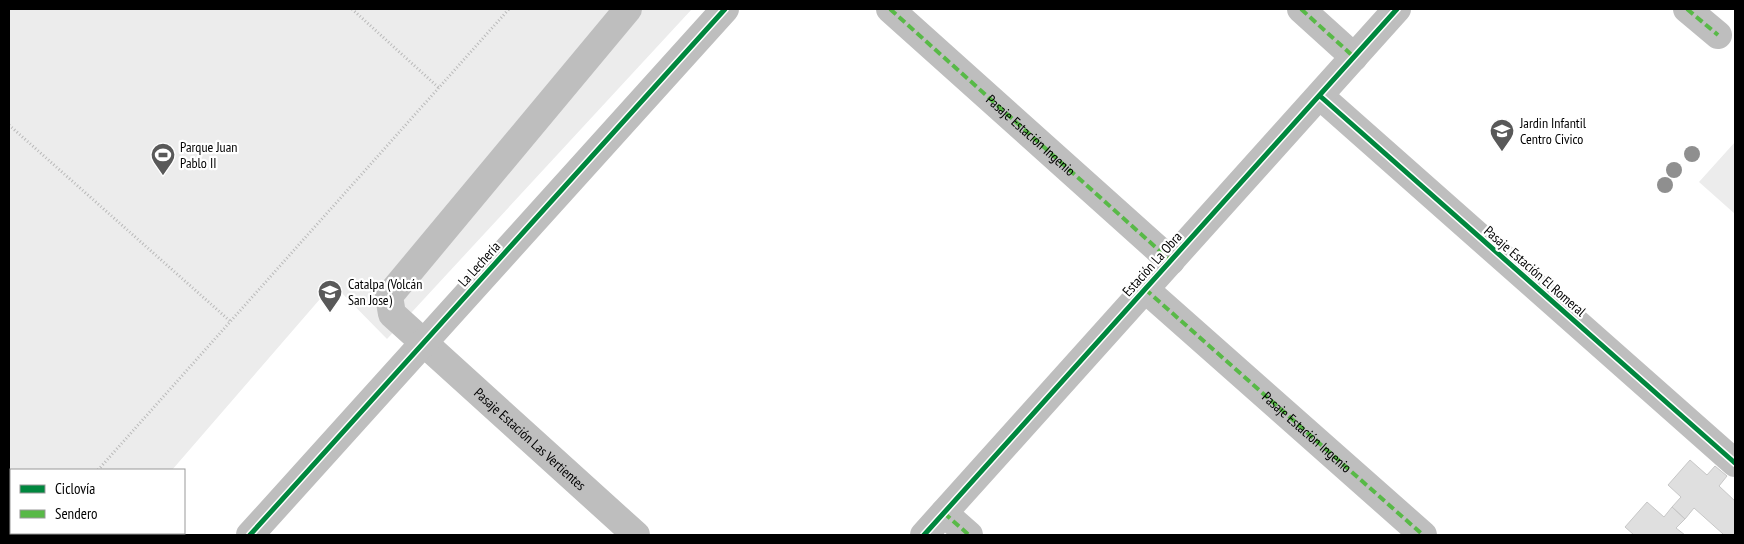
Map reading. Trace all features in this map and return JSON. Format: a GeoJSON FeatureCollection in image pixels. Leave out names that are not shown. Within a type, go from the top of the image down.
{"type":"FeatureCollection","features":[{"type":"Feature","properties":{"kind":"street","name":"Pasaje Estación Las Vertientes"},"geometry":{"type":"LineString","coordinates":[[628,9],[389,296],[392,314],[423,344],[636,535]]}},
{"type":"Feature","properties":{"kind":"street","name":"La Lechería"},"geometry":{"type":"LineString","coordinates":[[250,535],[725,9]]}},
{"type":"Feature","properties":{"kind":"street","name":"Pasaje Estación Ingenio"},"geometry":{"type":"LineString","coordinates":[[890,9],[1171,261]]}},
{"type":"Feature","properties":{"kind":"street"},"geometry":{"type":"LineString","coordinates":[[1301,9],[1354,57]]}},
{"type":"Feature","properties":{"kind":"street","name":"Estación La Obra"},"geometry":{"type":"LineString","coordinates":[[924,535],[1397,9]]}},
{"type":"Feature","properties":{"kind":"street"},"geometry":{"type":"LineString","coordinates":[[1687,9],[1718,35]]}},
{"type":"Feature","properties":{"kind":"street","name":"Pasaje Estación El Romeral"},"geometry":{"type":"LineString","coordinates":[[1320,96],[1735,463]]}},
{"type":"Feature","properties":{"kind":"street","name":"Pasaje Estación Ingenio"},"geometry":{"type":"LineString","coordinates":[[1145,289],[1423,535]]}},
{"type":"Feature","properties":{"kind":"street"},"geometry":{"type":"LineString","coordinates":[[944,513],[969,535]]}},
{"type":"Feature","properties":{"kind":"path"},"geometry":{"type":"LineString","coordinates":[[352,9],[438,88]]}},
{"type":"Feature","properties":{"kind":"path"},"geometry":{"type":"LineString","coordinates":[[99,469],[509,9]]}},
{"type":"Feature","properties":{"kind":"path"},"geometry":{"type":"LineString","coordinates":[[9,125],[230,321]]}},
{"type":"Feature","properties":{"kind":"shaded area","name":"Parque Juan Pablo II"},"geometry":{"type":"Polygon","coordinates":[[[9,9],[692,9],[387,339],[333,284],[173,469],[10,469],[10,534],[116,535],[9,535],[9,9]]]}},
{"type":"Feature","properties":{"kind":"shaded area"},"geometry":{"type":"Polygon","coordinates":[[[1735,142],[1735,214],[1699,182],[1735,142]]]}},
{"type":"Feature","properties":{"kind":"building"},"geometry":{"type":"Polygon","coordinates":[[[1690,460],[1707,475],[1715,466],[1727,476],[1719,486],[1735,501],[1735,535],[1722,535],[1694,508],[1685,519],[1672,507],[1681,497],[1668,485],[1690,460]]]}},
{"type":"Feature","properties":{"kind":"building"},"geometry":{"type":"Polygon","coordinates":[[[1647,502],[1664,517],[1672,507],[1685,519],[1676,528],[1685,535],[1634,535],[1625,527],[1647,502]]]}},
{"type":"Feature","properties":{"kind":"marked path"},"geometry":{"type":"LineString","coordinates":[[890,9],[1171,261]]}},
{"type":"Feature","properties":{"kind":"marked path"},"geometry":{"type":"LineString","coordinates":[[1301,9],[1354,57]]}},
{"type":"Feature","properties":{"kind":"marked path"},"geometry":{"type":"LineString","coordinates":[[1687,9],[1718,35]]}},
{"type":"Feature","properties":{"kind":"marked path"},"geometry":{"type":"LineString","coordinates":[[1145,289],[1423,535]]}},
{"type":"Feature","properties":{"kind":"marked path"},"geometry":{"type":"LineString","coordinates":[[944,513],[969,535]]}},
{"type":"Feature","properties":{"kind":"cycle path"},"geometry":{"type":"LineString","coordinates":[[250,535],[725,9]]}},
{"type":"Feature","properties":{"kind":"cycle path"},"geometry":{"type":"LineString","coordinates":[[924,535],[1397,9]]}},
{"type":"Feature","properties":{"kind":"cycle path"},"geometry":{"type":"LineString","coordinates":[[1320,96],[1735,463]]}},
{"type":"Feature","properties":{"kind":"place","name":"Jardin Infantil Centro Civico"},"geometry":{"type":"Point","coordinates":[1502,152]}},
{"type":"Feature","properties":{"kind":"place","name":"Parque Juan Pablo II"},"geometry":{"type":"Point","coordinates":[163,176]}},
{"type":"Feature","properties":{"kind":"place","name":"Catalpa (Volcán San Jose)"},"geometry":{"type":"Point","coordinates":[330,313]}}]}
